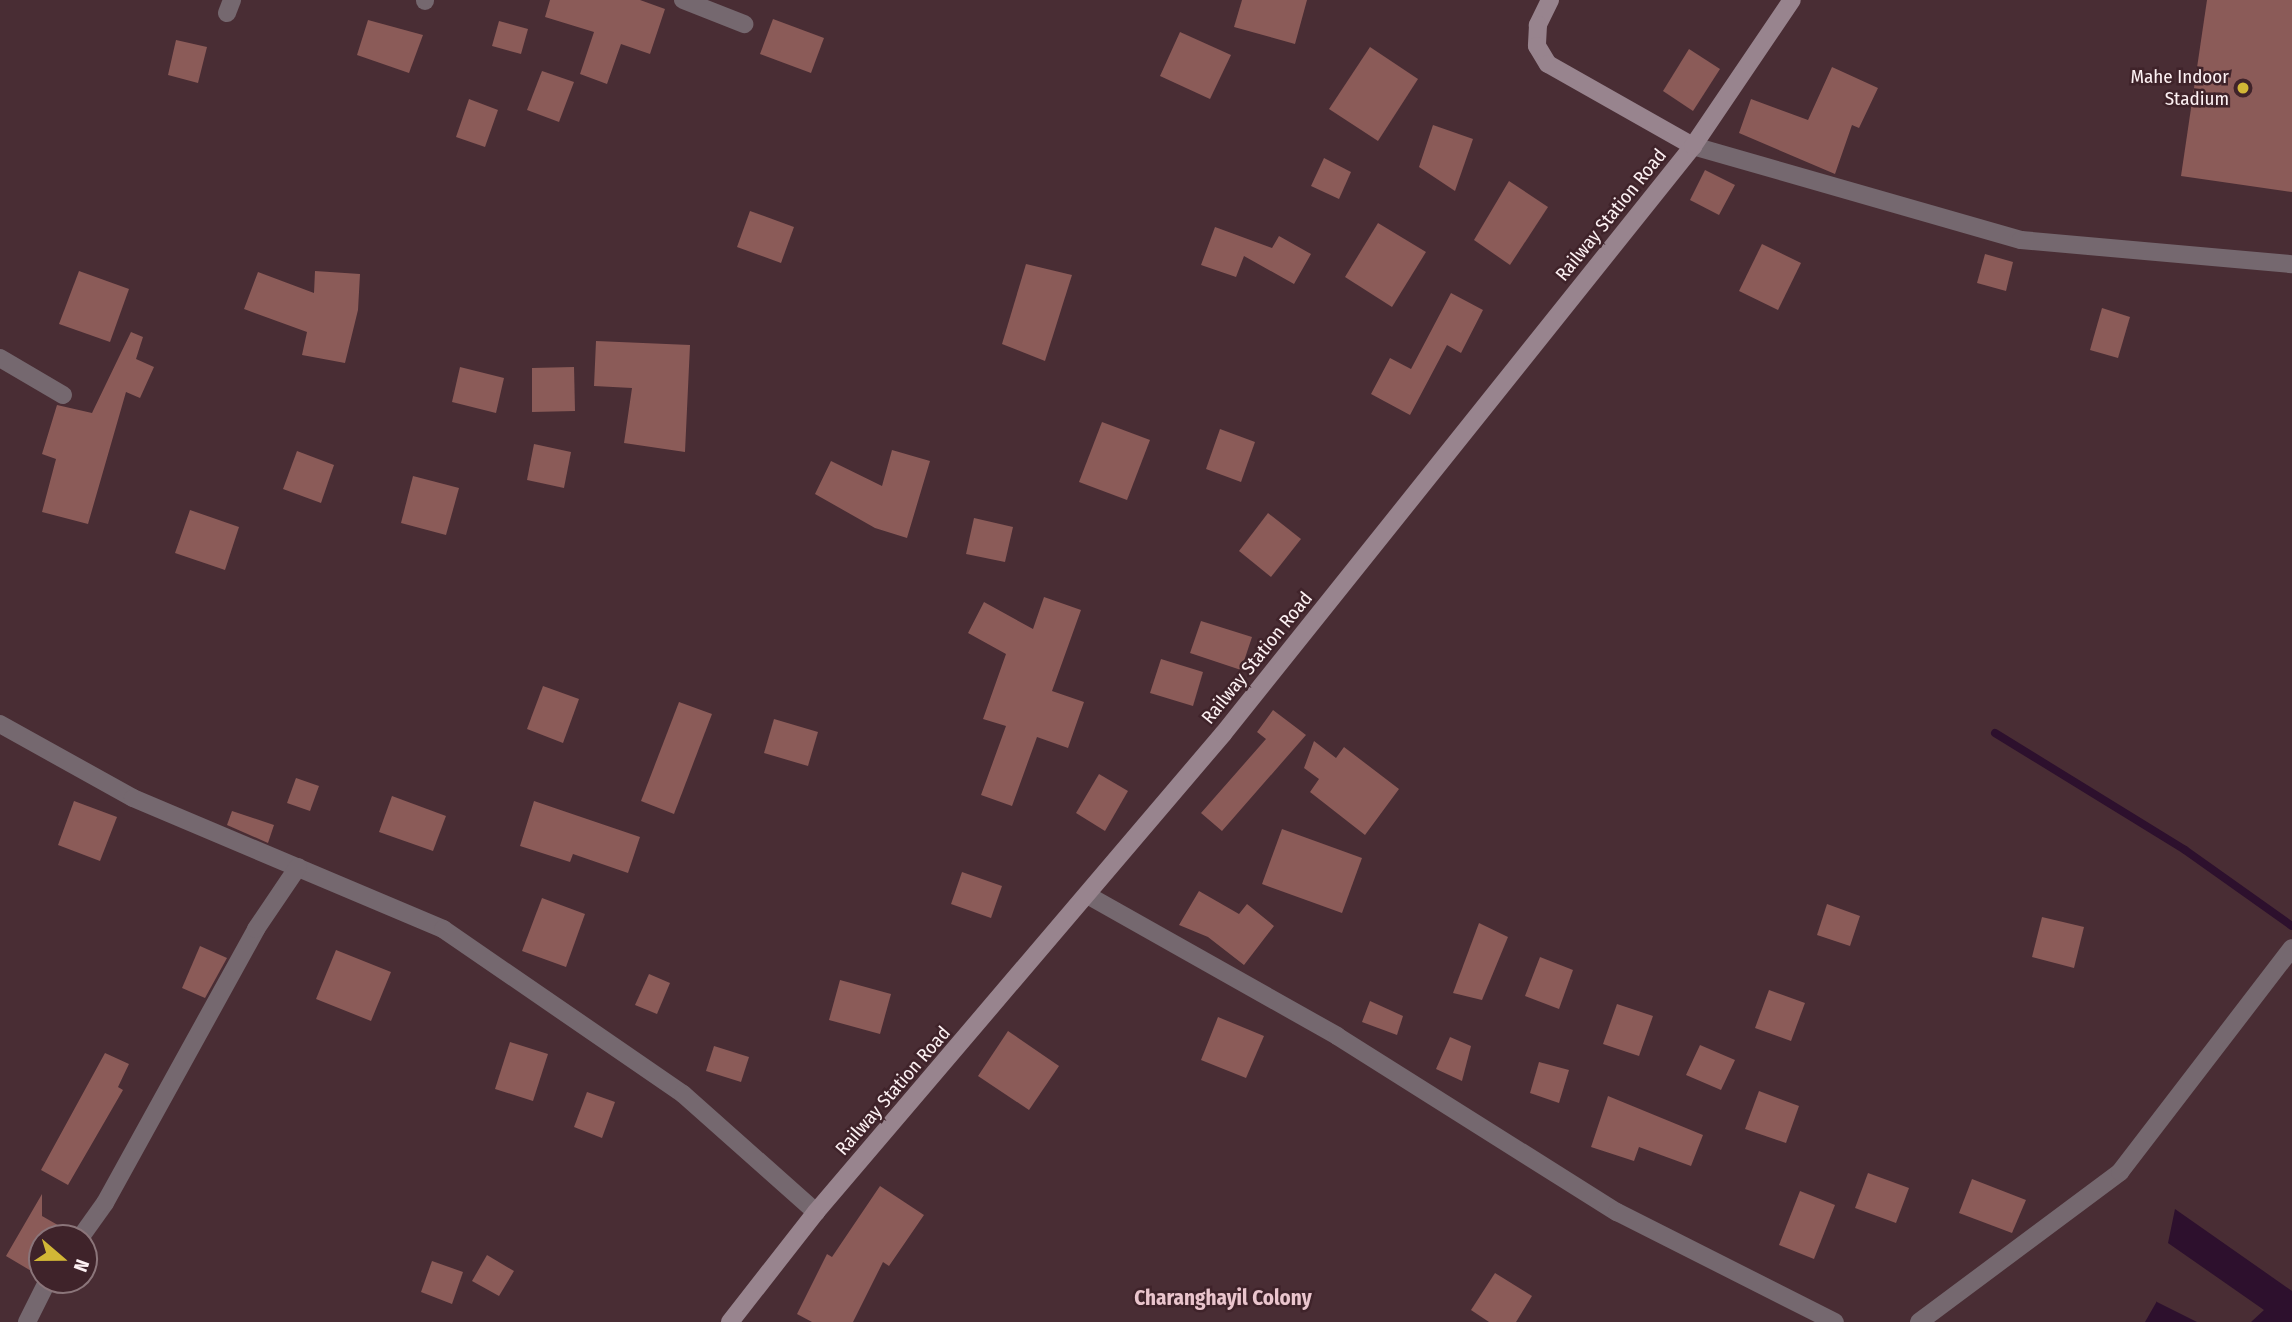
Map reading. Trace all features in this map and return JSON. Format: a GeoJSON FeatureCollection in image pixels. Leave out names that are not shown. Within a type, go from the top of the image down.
{"type":"FeatureCollection","features":[{"type":"Feature","properties":{"kind":"street"},"geometry":{"type":"LineString","coordinates":[[683,0],[744,24]]}},
{"type":"Feature","properties":{"kind":"street"},"geometry":{"type":"LineString","coordinates":[[1550,0],[1538,25],[1537,46],[1548,64],[1693,146],[2021,240],[2292,264]]}},
{"type":"Feature","properties":{"kind":"street","name":"Railway Station Road"},"geometry":{"type":"LineString","coordinates":[[730,1322],[816,1212],[1089,895],[1693,146],[1792,0]]}},
{"type":"Feature","properties":{"kind":"street"},"geometry":{"type":"LineString","coordinates":[[0,358],[63,395]]}},
{"type":"Feature","properties":{"kind":"street"},"geometry":{"type":"LineString","coordinates":[[0,724],[133,797],[443,929],[683,1094],[816,1212]]}},
{"type":"Feature","properties":{"kind":"street"},"geometry":{"type":"LineString","coordinates":[[89,1224],[105,1203],[256,929],[298,867]]}},
{"type":"Feature","properties":{"kind":"street"},"geometry":{"type":"LineString","coordinates":[[1089,895],[1338,1036],[1618,1212],[1835,1322]]}},
{"type":"Feature","properties":{"kind":"street"},"geometry":{"type":"LineString","coordinates":[[1919,1322],[2120,1172],[2292,948]]}},
{"type":"Feature","properties":{"kind":"street"},"geometry":{"type":"LineString","coordinates":[[27,1322],[41,1294]]}},
{"type":"Feature","properties":{"kind":"shaded area"},"geometry":{"type":"Polygon","coordinates":[[[2175,1209],[2292,1291],[2292,1322],[2251,1322],[2264,1310],[2168,1243],[2175,1209]]]}},
{"type":"Feature","properties":{"kind":"shaded area"},"geometry":{"type":"Polygon","coordinates":[[[2157,1302],[2197,1322],[2145,1322],[2157,1302]]]}},
{"type":"Feature","properties":{"kind":"building"},"geometry":{"type":"Polygon","coordinates":[[[550,0],[640,0],[665,9],[650,54],[621,44],[607,84],[580,74],[594,32],[545,17],[550,0]]]}},
{"type":"Feature","properties":{"kind":"building"},"geometry":{"type":"Polygon","coordinates":[[[1242,0],[1307,0],[1295,44],[1234,27],[1242,0]]]}},
{"type":"Feature","properties":{"kind":"building","name":"Mahe Indoor Stadium"},"geometry":{"type":"Polygon","coordinates":[[[2207,0],[2292,0],[2292,192],[2181,176],[2207,0]]]}},
{"type":"Feature","properties":{"kind":"building"},"geometry":{"type":"Polygon","coordinates":[[[773,19],[824,38],[811,73],[760,54],[773,19]]]}},
{"type":"Feature","properties":{"kind":"building"},"geometry":{"type":"Polygon","coordinates":[[[368,20],[423,35],[409,73],[357,55],[368,20]]]}},
{"type":"Feature","properties":{"kind":"building"},"geometry":{"type":"Polygon","coordinates":[[[499,21],[528,29],[521,54],[492,46],[499,21]]]}},
{"type":"Feature","properties":{"kind":"building"},"geometry":{"type":"Polygon","coordinates":[[[1180,32],[1231,55],[1210,99],[1160,76],[1180,32]]]}},
{"type":"Feature","properties":{"kind":"building"},"geometry":{"type":"Polygon","coordinates":[[[176,40],[207,47],[198,83],[168,75],[176,40]]]}},
{"type":"Feature","properties":{"kind":"building"},"geometry":{"type":"Polygon","coordinates":[[[1370,47],[1418,79],[1378,141],[1329,109],[1370,47]]]}},
{"type":"Feature","properties":{"kind":"building"},"geometry":{"type":"Polygon","coordinates":[[[1689,49],[1720,69],[1693,111],[1663,91],[1689,49]]]}},
{"type":"Feature","properties":{"kind":"building"},"geometry":{"type":"Polygon","coordinates":[[[1832,67],[1878,88],[1859,128],[1852,125],[1835,174],[1739,133],[1751,99],[1808,120],[1832,67]]]}},
{"type":"Feature","properties":{"kind":"building"},"geometry":{"type":"Polygon","coordinates":[[[542,71],[574,82],[559,122],[527,110],[542,71]]]}},
{"type":"Feature","properties":{"kind":"building"},"geometry":{"type":"Polygon","coordinates":[[[469,99],[498,110],[485,147],[456,137],[469,99]]]}},
{"type":"Feature","properties":{"kind":"building"},"geometry":{"type":"Polygon","coordinates":[[[1433,125],[1473,139],[1455,191],[1419,167],[1433,125]]]}},
{"type":"Feature","properties":{"kind":"building"},"geometry":{"type":"Polygon","coordinates":[[[1324,158],[1351,172],[1339,199],[1311,186],[1324,158]]]}},
{"type":"Feature","properties":{"kind":"building"},"geometry":{"type":"Polygon","coordinates":[[[1705,170],[1735,185],[1719,215],[1690,200],[1705,170]]]}},
{"type":"Feature","properties":{"kind":"building"},"geometry":{"type":"Polygon","coordinates":[[[1509,181],[1548,207],[1510,265],[1474,240],[1509,181]]]}},
{"type":"Feature","properties":{"kind":"building"},"geometry":{"type":"Polygon","coordinates":[[[750,211],[794,227],[781,263],[737,247],[750,211]]]}},
{"type":"Feature","properties":{"kind":"building"},"geometry":{"type":"Polygon","coordinates":[[[1378,223],[1426,252],[1392,307],[1345,277],[1378,223]]]}},
{"type":"Feature","properties":{"kind":"building"},"geometry":{"type":"Polygon","coordinates":[[[1215,227],[1272,248],[1279,236],[1311,254],[1294,284],[1244,256],[1236,277],[1201,265],[1215,227]]]}},
{"type":"Feature","properties":{"kind":"building"},"geometry":{"type":"Polygon","coordinates":[[[1762,244],[1801,263],[1778,310],[1739,291],[1762,244]]]}},
{"type":"Feature","properties":{"kind":"building"},"geometry":{"type":"Polygon","coordinates":[[[1985,254],[2013,262],[2006,291],[1977,283],[1985,254]]]}},
{"type":"Feature","properties":{"kind":"building"},"geometry":{"type":"Polygon","coordinates":[[[1026,264],[1072,275],[1045,361],[1002,344],[1026,264]]]}},
{"type":"Feature","properties":{"kind":"building"},"geometry":{"type":"Polygon","coordinates":[[[79,271],[129,289],[110,342],[59,324],[79,271]]]}},
{"type":"Feature","properties":{"kind":"building"},"geometry":{"type":"Polygon","coordinates":[[[315,271],[360,274],[358,310],[345,363],[302,355],[307,332],[244,309],[258,272],[314,293],[315,271]]]}},
{"type":"Feature","properties":{"kind":"building"},"geometry":{"type":"Polygon","coordinates":[[[1451,293],[1483,310],[1461,353],[1447,345],[1410,415],[1371,394],[1390,358],[1411,369],[1451,293]]]}},
{"type":"Feature","properties":{"kind":"building"},"geometry":{"type":"Polygon","coordinates":[[[2102,308],[2130,317],[2118,358],[2090,350],[2102,308]]]}},
{"type":"Feature","properties":{"kind":"building"},"geometry":{"type":"Polygon","coordinates":[[[131,332],[143,337],[136,359],[154,367],[140,398],[126,392],[88,524],[42,512],[56,459],[42,454],[57,405],[92,413],[131,332]]]}},
{"type":"Feature","properties":{"kind":"building"},"geometry":{"type":"Polygon","coordinates":[[[596,341],[690,345],[685,452],[624,443],[632,388],[594,386],[596,341]]]}},
{"type":"Feature","properties":{"kind":"building"},"geometry":{"type":"Polygon","coordinates":[[[460,367],[504,378],[496,413],[452,402],[460,367]]]}},
{"type":"Feature","properties":{"kind":"building"},"geometry":{"type":"Polygon","coordinates":[[[574,367],[575,411],[532,412],[532,368],[574,367]]]}},
{"type":"Feature","properties":{"kind":"building"},"geometry":{"type":"Polygon","coordinates":[[[1102,422],[1150,440],[1127,500],[1079,482],[1102,422]]]}},
{"type":"Feature","properties":{"kind":"building"},"geometry":{"type":"Polygon","coordinates":[[[1220,429],[1255,442],[1241,482],[1206,469],[1220,429]]]}},
{"type":"Feature","properties":{"kind":"building"},"geometry":{"type":"Polygon","coordinates":[[[534,444],[571,452],[564,488],[527,480],[534,444]]]}},
{"type":"Feature","properties":{"kind":"building"},"geometry":{"type":"Polygon","coordinates":[[[892,450],[930,461],[907,538],[875,528],[815,494],[831,461],[882,486],[892,450]]]}},
{"type":"Feature","properties":{"kind":"building"},"geometry":{"type":"Polygon","coordinates":[[[297,451],[334,465],[321,503],[283,489],[297,451]]]}},
{"type":"Feature","properties":{"kind":"building"},"geometry":{"type":"Polygon","coordinates":[[[413,476],[459,488],[446,535],[401,523],[413,476]]]}},
{"type":"Feature","properties":{"kind":"building"},"geometry":{"type":"Polygon","coordinates":[[[190,510],[239,527],[225,570],[175,553],[190,510]]]}},
{"type":"Feature","properties":{"kind":"building"},"geometry":{"type":"Polygon","coordinates":[[[1268,513],[1301,539],[1271,577],[1239,551],[1268,513]]]}},
{"type":"Feature","properties":{"kind":"building"},"geometry":{"type":"Polygon","coordinates":[[[974,518],[1013,527],[1005,562],[966,554],[974,518]]]}},
{"type":"Feature","properties":{"kind":"building"},"geometry":{"type":"Polygon","coordinates":[[[1044,597],[1081,610],[1052,691],[1084,702],[1068,748],[1037,737],[1012,806],[981,795],[1006,726],[983,719],[1006,654],[968,633],[984,602],[1033,629],[1044,597]]]}},
{"type":"Feature","properties":{"kind":"building"},"geometry":{"type":"Polygon","coordinates":[[[1201,621],[1252,637],[1241,670],[1190,653],[1201,621]]]}},
{"type":"Feature","properties":{"kind":"building"},"geometry":{"type":"Polygon","coordinates":[[[1161,659],[1203,672],[1193,706],[1150,693],[1161,659]]]}},
{"type":"Feature","properties":{"kind":"building"},"geometry":{"type":"Polygon","coordinates":[[[543,686],[579,699],[563,743],[527,729],[543,686]]]}},
{"type":"Feature","properties":{"kind":"building"},"geometry":{"type":"Polygon","coordinates":[[[679,702],[712,714],[674,814],[641,801],[679,702]]]}},
{"type":"Feature","properties":{"kind":"building"},"geometry":{"type":"Polygon","coordinates":[[[1273,710],[1306,735],[1222,831],[1201,813],[1266,739],[1257,732],[1273,710]]]}},
{"type":"Feature","properties":{"kind":"building"},"geometry":{"type":"Polygon","coordinates":[[[774,719],[818,732],[808,766],[764,753],[774,719]]]}},
{"type":"Feature","properties":{"kind":"building"},"geometry":{"type":"Polygon","coordinates":[[[1314,741],[1336,758],[1344,747],[1399,789],[1365,835],[1310,792],[1319,779],[1304,768],[1314,741]]]}},
{"type":"Feature","properties":{"kind":"building"},"geometry":{"type":"Polygon","coordinates":[[[1099,774],[1128,791],[1105,831],[1076,813],[1099,774]]]}},
{"type":"Feature","properties":{"kind":"building"},"geometry":{"type":"Polygon","coordinates":[[[296,778],[319,786],[310,811],[287,803],[296,778]]]}},
{"type":"Feature","properties":{"kind":"building"},"geometry":{"type":"Polygon","coordinates":[[[392,796],[446,816],[433,851],[379,832],[392,796]]]}},
{"type":"Feature","properties":{"kind":"building"},"geometry":{"type":"Polygon","coordinates":[[[74,801],[117,817],[100,861],[58,845],[74,801]]]}},
{"type":"Feature","properties":{"kind":"building"},"geometry":{"type":"Polygon","coordinates":[[[534,801],[640,837],[628,873],[573,854],[570,862],[520,846],[534,801]]]}},
{"type":"Feature","properties":{"kind":"building"},"geometry":{"type":"Polygon","coordinates":[[[232,811],[274,825],[268,843],[227,825],[232,811]]]}},
{"type":"Feature","properties":{"kind":"building"},"geometry":{"type":"Polygon","coordinates":[[[1282,829],[1362,858],[1342,913],[1262,884],[1282,829]]]}},
{"type":"Feature","properties":{"kind":"building"},"geometry":{"type":"Polygon","coordinates":[[[962,872],[1002,886],[991,918],[951,904],[962,872]]]}},
{"type":"Feature","properties":{"kind":"building"},"geometry":{"type":"Polygon","coordinates":[[[1199,891],[1239,914],[1247,904],[1274,926],[1244,965],[1208,937],[1179,925],[1199,891]]]}},
{"type":"Feature","properties":{"kind":"building"},"geometry":{"type":"Polygon","coordinates":[[[542,898],[585,914],[566,967],[522,951],[542,898]]]}},
{"type":"Feature","properties":{"kind":"building"},"geometry":{"type":"Polygon","coordinates":[[[1827,904],[1860,916],[1850,946],[1817,935],[1827,904]]]}},
{"type":"Feature","properties":{"kind":"building"},"geometry":{"type":"Polygon","coordinates":[[[2042,917],[2084,927],[2074,968],[2032,957],[2042,917]]]}},
{"type":"Feature","properties":{"kind":"building"},"geometry":{"type":"Polygon","coordinates":[[[1479,923],[1508,937],[1482,1000],[1453,993],[1479,923]]]}},
{"type":"Feature","properties":{"kind":"building"},"geometry":{"type":"Polygon","coordinates":[[[200,946],[227,958],[205,998],[182,988],[200,946]]]}},
{"type":"Feature","properties":{"kind":"building"},"geometry":{"type":"Polygon","coordinates":[[[336,950],[391,972],[371,1021],[316,999],[336,950]]]}},
{"type":"Feature","properties":{"kind":"building"},"geometry":{"type":"Polygon","coordinates":[[[1540,957],[1573,970],[1559,1009],[1525,996],[1540,957]]]}},
{"type":"Feature","properties":{"kind":"building"},"geometry":{"type":"Polygon","coordinates":[[[649,974],[670,983],[657,1014],[635,1005],[649,974]]]}},
{"type":"Feature","properties":{"kind":"building"},"geometry":{"type":"Polygon","coordinates":[[[840,980],[891,994],[880,1034],[829,1020],[840,980]]]}},
{"type":"Feature","properties":{"kind":"building"},"geometry":{"type":"Polygon","coordinates":[[[1769,990],[1805,1003],[1791,1041],[1755,1028],[1769,990]]]}},
{"type":"Feature","properties":{"kind":"building"},"geometry":{"type":"Polygon","coordinates":[[[1370,1001],[1403,1016],[1397,1035],[1362,1022],[1370,1001]]]}},
{"type":"Feature","properties":{"kind":"building"},"geometry":{"type":"Polygon","coordinates":[[[1617,1004],[1653,1016],[1639,1056],[1603,1044],[1617,1004]]]}},
{"type":"Feature","properties":{"kind":"building"},"geometry":{"type":"Polygon","coordinates":[[[1218,1017],[1264,1036],[1246,1078],[1201,1060],[1218,1017]]]}},
{"type":"Feature","properties":{"kind":"building"},"geometry":{"type":"Polygon","coordinates":[[[1008,1031],[1059,1066],[1029,1110],[978,1076],[1008,1031]]]}},
{"type":"Feature","properties":{"kind":"building"},"geometry":{"type":"Polygon","coordinates":[[[1450,1037],[1471,1046],[1462,1081],[1436,1069],[1450,1037]]]}},
{"type":"Feature","properties":{"kind":"building"},"geometry":{"type":"Polygon","coordinates":[[[510,1042],[548,1054],[533,1101],[495,1089],[510,1042]]]}},
{"type":"Feature","properties":{"kind":"building"},"geometry":{"type":"Polygon","coordinates":[[[1700,1045],[1735,1060],[1721,1090],[1686,1075],[1700,1045]]]}},
{"type":"Feature","properties":{"kind":"building"},"geometry":{"type":"Polygon","coordinates":[[[714,1046],[749,1057],[741,1082],[706,1071],[714,1046]]]}},
{"type":"Feature","properties":{"kind":"building"},"geometry":{"type":"Polygon","coordinates":[[[105,1053],[129,1064],[118,1087],[123,1090],[68,1185],[41,1170],[105,1053]]]}},
{"type":"Feature","properties":{"kind":"building"},"geometry":{"type":"Polygon","coordinates":[[[1539,1062],[1569,1070],[1559,1103],[1530,1093],[1539,1062]]]}},
{"type":"Feature","properties":{"kind":"building"},"geometry":{"type":"Polygon","coordinates":[[[1759,1091],[1799,1106],[1786,1143],[1745,1129],[1759,1091]]]}},
{"type":"Feature","properties":{"kind":"building"},"geometry":{"type":"Polygon","coordinates":[[[587,1092],[615,1102],[602,1138],[574,1127],[587,1092]]]}},
{"type":"Feature","properties":{"kind":"building"},"geometry":{"type":"Polygon","coordinates":[[[1608,1096],[1703,1135],[1691,1166],[1639,1147],[1634,1161],[1591,1147],[1608,1096]]]}},
{"type":"Feature","properties":{"kind":"building"},"geometry":{"type":"Polygon","coordinates":[[[1868,1173],[1909,1188],[1896,1223],[1855,1208],[1868,1173]]]}},
{"type":"Feature","properties":{"kind":"building"},"geometry":{"type":"Polygon","coordinates":[[[1972,1179],[2026,1200],[2012,1233],[1959,1213],[1972,1179]]]}},
{"type":"Feature","properties":{"kind":"building"},"geometry":{"type":"Polygon","coordinates":[[[880,1186],[924,1215],[889,1266],[883,1262],[853,1322],[812,1322],[797,1314],[827,1254],[832,1257],[880,1186]]]}},
{"type":"Feature","properties":{"kind":"building"},"geometry":{"type":"Polygon","coordinates":[[[1800,1191],[1835,1205],[1814,1259],[1779,1245],[1800,1191]]]}},
{"type":"Feature","properties":{"kind":"building"},"geometry":{"type":"Polygon","coordinates":[[[42,1194],[42,1216],[56,1224],[28,1224],[28,1269],[6,1256],[42,1194]]]}},
{"type":"Feature","properties":{"kind":"building"},"geometry":{"type":"Polygon","coordinates":[[[487,1255],[514,1271],[499,1296],[472,1281],[487,1255]]]}},
{"type":"Feature","properties":{"kind":"building"},"geometry":{"type":"Polygon","coordinates":[[[432,1261],[463,1272],[452,1304],[421,1292],[432,1261]]]}},
{"type":"Feature","properties":{"kind":"building"},"geometry":{"type":"Polygon","coordinates":[[[1495,1273],[1532,1296],[1516,1322],[1489,1322],[1471,1310],[1495,1273]]]}},
{"type":"Feature","properties":{"kind":"waterway"},"geometry":{"type":"LineString","coordinates":[[1995,733],[2185,850],[2292,926]]}},
{"type":"Feature","properties":{"kind":"place","name":"Mahe Indoor Stadium"},"geometry":{"type":"Point","coordinates":[2243,88]}},
{"type":"Feature","properties":{"kind":"district","name":"Charanghayil Colony"},"geometry":{"type":"Point","coordinates":[1223,1298]}}]}
